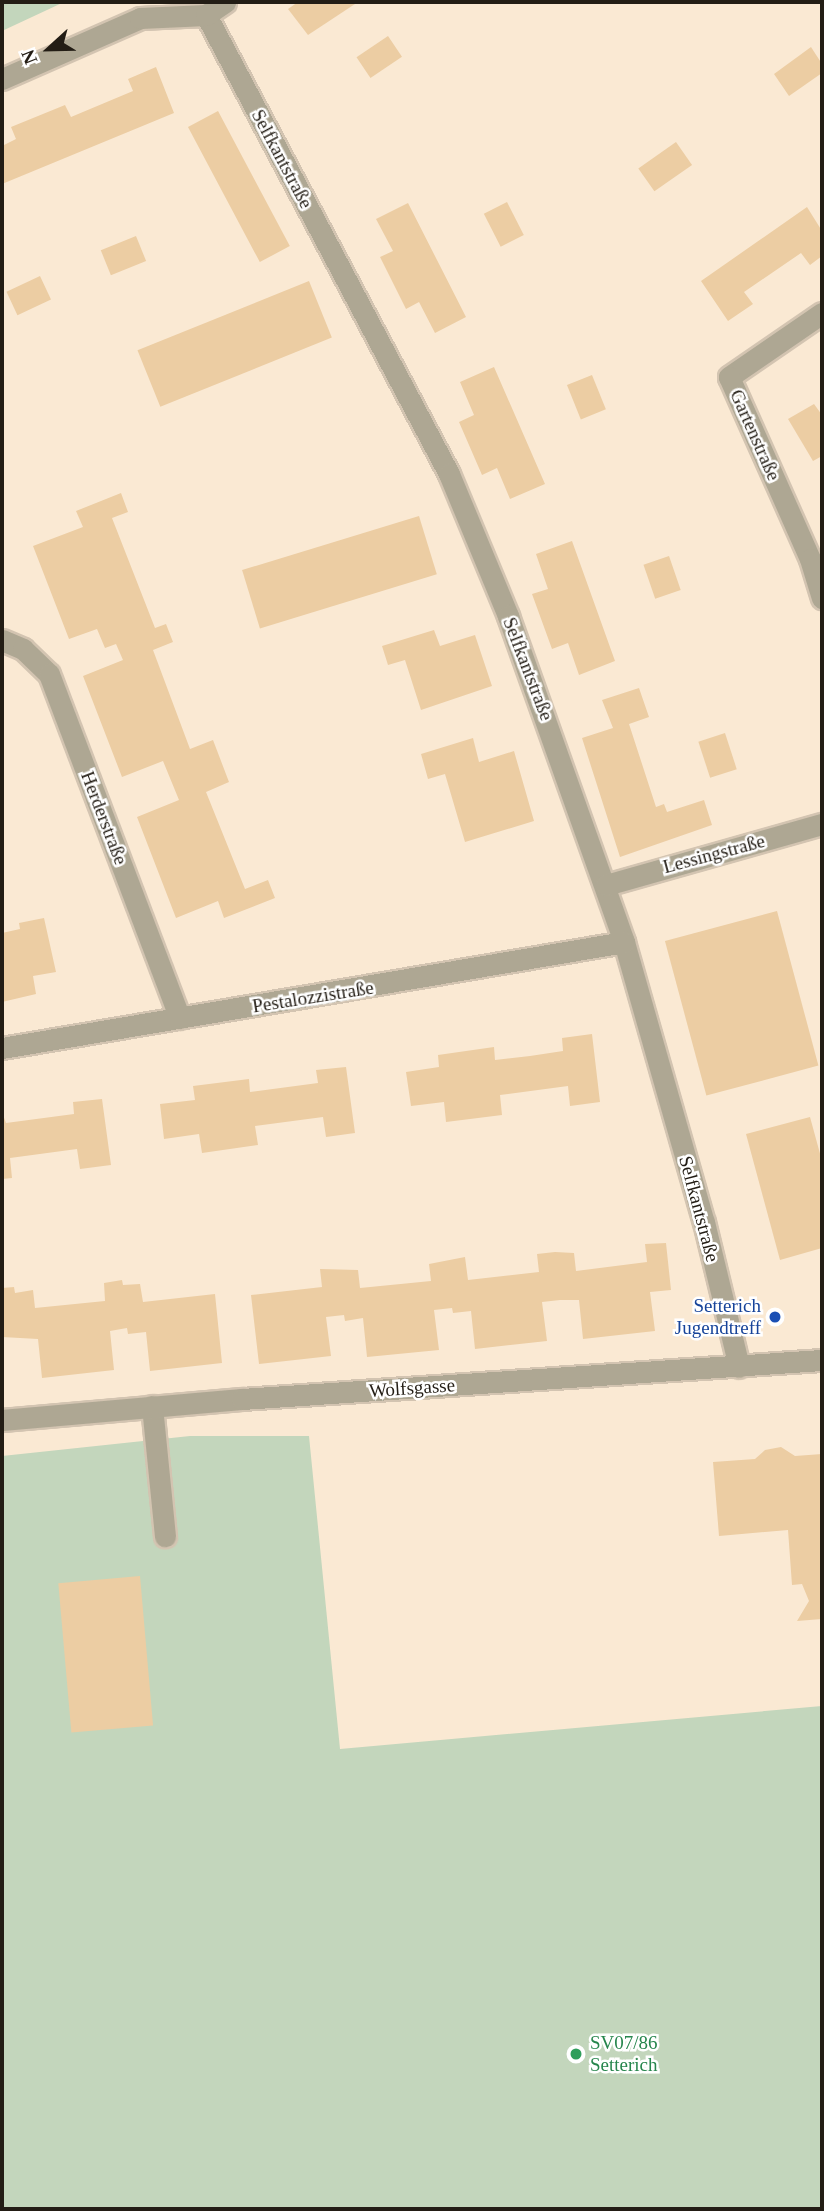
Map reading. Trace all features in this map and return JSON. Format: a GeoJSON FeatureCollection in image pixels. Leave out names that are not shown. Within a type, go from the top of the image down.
{"type":"FeatureCollection","features":[{"type":"Feature","properties":{"kind":"street"},"geometry":{"type":"LineString","coordinates":[[2,79],[140,18],[206,15],[225,2]]}},
{"type":"Feature","properties":{"kind":"street","name":"Selfkantstraße"},"geometry":{"type":"LineString","coordinates":[[206,15],[449,474],[508,616],[606,885],[624,942],[704,1223],[739,1367]]}},
{"type":"Feature","properties":{"kind":"street","name":"Gartenstraße"},"geometry":{"type":"LineString","coordinates":[[822,313],[729,377],[810,559],[822,598]]}},
{"type":"Feature","properties":{"kind":"street","name":"Herderstraße"},"geometry":{"type":"LineString","coordinates":[[2,640],[23,649],[49,674],[180,1018]]}},
{"type":"Feature","properties":{"kind":"street","name":"Lessingstraße"},"geometry":{"type":"LineString","coordinates":[[606,885],[822,824]]}},
{"type":"Feature","properties":{"kind":"street","name":"Pestalozzistraße"},"geometry":{"type":"LineString","coordinates":[[2,1048],[624,942]]}},
{"type":"Feature","properties":{"kind":"street","name":"Wolfsgasse"},"geometry":{"type":"LineString","coordinates":[[2,1420],[152,1406],[822,1360]]}},
{"type":"Feature","properties":{"kind":"street"},"geometry":{"type":"LineString","coordinates":[[152,1406],[165,1536]]}},
{"type":"Feature","properties":{"kind":"green space"},"geometry":{"type":"Polygon","coordinates":[[[2,2],[62,2],[62,3],[2,31],[2,2]]]}},
{"type":"Feature","properties":{"kind":"green space"},"geometry":{"type":"Polygon","coordinates":[[[190,1436],[309,1436],[340,1749],[822,1706],[822,2209],[2,2209],[2,1456],[190,1436]]]}},
{"type":"Feature","properties":{"kind":"building"},"geometry":{"type":"Polygon","coordinates":[[[298,2],[358,2],[308,35],[288,9],[298,2]]]}},
{"type":"Feature","properties":{"kind":"building"},"geometry":{"type":"Polygon","coordinates":[[[388,36],[402,57],[370,78],[356,57],[388,36]]]}},
{"type":"Feature","properties":{"kind":"building"},"geometry":{"type":"Polygon","coordinates":[[[811,47],[822,64],[822,73],[789,96],[774,74],[811,47]]]}},
{"type":"Feature","properties":{"kind":"building"},"geometry":{"type":"Polygon","coordinates":[[[156,67],[174,113],[2,184],[2,146],[16,139],[11,127],[65,105],[71,117],[133,91],[128,79],[156,67]]]}},
{"type":"Feature","properties":{"kind":"building"},"geometry":{"type":"Polygon","coordinates":[[[218,111],[290,246],[260,262],[188,127],[218,111]]]}},
{"type":"Feature","properties":{"kind":"building"},"geometry":{"type":"Polygon","coordinates":[[[676,142],[692,165],[654,191],[638,168],[676,142]]]}},
{"type":"Feature","properties":{"kind":"building"},"geometry":{"type":"Polygon","coordinates":[[[507,202],[524,235],[501,247],[484,214],[507,202]]]}},
{"type":"Feature","properties":{"kind":"building"},"geometry":{"type":"Polygon","coordinates":[[[408,203],[466,317],[435,333],[419,302],[406,309],[380,257],[393,251],[376,219],[408,203]]]}},
{"type":"Feature","properties":{"kind":"building"},"geometry":{"type":"Polygon","coordinates":[[[807,207],[822,231],[822,256],[810,265],[801,253],[744,292],[753,304],[728,321],[701,281],[807,207]]]}},
{"type":"Feature","properties":{"kind":"building"},"geometry":{"type":"Polygon","coordinates":[[[136,236],[146,261],[111,275],[101,250],[136,236]]]}},
{"type":"Feature","properties":{"kind":"building"},"geometry":{"type":"Polygon","coordinates":[[[40,276],[51,300],[17,315],[6,292],[40,276]]]}},
{"type":"Feature","properties":{"kind":"building"},"geometry":{"type":"Polygon","coordinates":[[[309,281],[332,338],[160,407],[137,350],[309,281]]]}},
{"type":"Feature","properties":{"kind":"building"},"geometry":{"type":"Polygon","coordinates":[[[494,367],[545,484],[510,499],[497,468],[482,475],[459,422],[474,415],[460,382],[494,367]]]}},
{"type":"Feature","properties":{"kind":"building"},"geometry":{"type":"Polygon","coordinates":[[[592,375],[606,409],[581,419],[567,385],[592,375]]]}},
{"type":"Feature","properties":{"kind":"building"},"geometry":{"type":"Polygon","coordinates":[[[814,404],[822,415],[822,456],[813,461],[788,419],[814,404]]]}},
{"type":"Feature","properties":{"kind":"building"},"geometry":{"type":"Polygon","coordinates":[[[121,493],[128,512],[112,518],[155,628],[166,624],[173,642],[153,650],[190,749],[213,740],[229,782],[206,792],[245,889],[268,880],[275,898],[224,918],[218,901],[176,918],[137,817],[179,800],[163,761],[122,777],[83,676],[123,660],[116,644],[105,648],[97,629],[69,639],[33,546],[83,527],[76,511],[121,493]]]}},
{"type":"Feature","properties":{"kind":"building"},"geometry":{"type":"Polygon","coordinates":[[[419,516],[437,574],[260,628],[242,570],[419,516]]]}},
{"type":"Feature","properties":{"kind":"building"},"geometry":{"type":"Polygon","coordinates":[[[572,541],[615,661],[579,675],[568,643],[552,649],[532,594],[548,589],[536,554],[572,541]]]}},
{"type":"Feature","properties":{"kind":"building"},"geometry":{"type":"Polygon","coordinates":[[[669,556],[681,590],[655,599],[643,565],[669,556]]]}},
{"type":"Feature","properties":{"kind":"building"},"geometry":{"type":"Polygon","coordinates":[[[434,630],[440,646],[475,635],[492,686],[421,710],[405,660],[388,665],[382,646],[434,630]]]}},
{"type":"Feature","properties":{"kind":"building"},"geometry":{"type":"Polygon","coordinates":[[[639,688],[649,717],[629,724],[656,807],[664,804],[667,812],[704,800],[712,825],[620,857],[582,738],[613,728],[602,700],[639,688]]]}},
{"type":"Feature","properties":{"kind":"building"},"geometry":{"type":"Polygon","coordinates":[[[725,733],[737,769],[710,778],[698,742],[725,733]]]}},
{"type":"Feature","properties":{"kind":"building"},"geometry":{"type":"Polygon","coordinates":[[[473,738],[479,762],[514,751],[534,821],[465,842],[445,774],[428,779],[421,754],[473,738]]]}},
{"type":"Feature","properties":{"kind":"building"},"geometry":{"type":"Polygon","coordinates":[[[777,911],[818,1066],[706,1096],[665,941],[777,911]]]}},
{"type":"Feature","properties":{"kind":"building"},"geometry":{"type":"Polygon","coordinates":[[[44,918],[56,972],[33,976],[36,994],[2,1002],[2,933],[20,929],[19,923],[44,918]]]}},
{"type":"Feature","properties":{"kind":"building"},"geometry":{"type":"Polygon","coordinates":[[[592,1034],[600,1102],[570,1106],[568,1086],[500,1095],[502,1115],[446,1122],[444,1102],[411,1106],[406,1072],[439,1067],[438,1055],[494,1047],[495,1060],[530,1056],[563,1051],[562,1038],[592,1034]]]}},
{"type":"Feature","properties":{"kind":"building"},"geometry":{"type":"Polygon","coordinates":[[[346,1067],[355,1133],[326,1137],[323,1117],[255,1126],[258,1145],[202,1153],[199,1134],[164,1139],[160,1104],[195,1100],[193,1086],[249,1079],[250,1092],[318,1083],[316,1070],[346,1067]]]}},
{"type":"Feature","properties":{"kind":"building"},"geometry":{"type":"Polygon","coordinates":[[[102,1099],[111,1165],[80,1169],[77,1149],[10,1158],[12,1178],[2,1179],[2,1112],[6,1123],[74,1114],[73,1102],[102,1099]]]}},
{"type":"Feature","properties":{"kind":"building"},"geometry":{"type":"Polygon","coordinates":[[[810,1117],[822,1161],[822,1248],[780,1260],[746,1134],[810,1117]]]}},
{"type":"Feature","properties":{"kind":"building"},"geometry":{"type":"Polygon","coordinates":[[[666,1243],[671,1290],[650,1292],[655,1331],[583,1339],[579,1300],[560,1300],[542,1302],[547,1341],[475,1349],[471,1311],[453,1313],[452,1308],[434,1310],[439,1350],[367,1357],[363,1318],[345,1321],[344,1315],[326,1317],[331,1356],[259,1364],[251,1295],[322,1287],[320,1269],[358,1270],[360,1288],[431,1281],[429,1264],[465,1257],[468,1280],[539,1272],[537,1254],[555,1252],[574,1253],[576,1271],[647,1262],[645,1244],[666,1243]]]}},
{"type":"Feature","properties":{"kind":"building"},"geometry":{"type":"Polygon","coordinates":[[[122,1280],[123,1285],[140,1284],[143,1302],[215,1294],[222,1363],[150,1371],[146,1332],[128,1334],[127,1328],[110,1331],[114,1370],[42,1378],[38,1339],[2,1337],[2,1288],[14,1287],[15,1293],[33,1290],[35,1308],[105,1301],[104,1283],[122,1280]]]}},
{"type":"Feature","properties":{"kind":"building"},"geometry":{"type":"Polygon","coordinates":[[[781,1447],[795,1456],[822,1454],[822,1619],[797,1621],[809,1601],[802,1584],[792,1585],[788,1530],[719,1536],[713,1462],[755,1459],[765,1450],[781,1447]]]}},
{"type":"Feature","properties":{"kind":"building"},"geometry":{"type":"Polygon","coordinates":[[[140,1576],[153,1725],[71,1733],[58,1583],[140,1576]]]}},
{"type":"Feature","properties":{"kind":"place","name":"Setterich Jugendtreff"},"geometry":{"type":"Point","coordinates":[775,1317]}},
{"type":"Feature","properties":{"kind":"place","name":"SV07/86 Setterich"},"geometry":{"type":"Point","coordinates":[576,2054]}}]}
